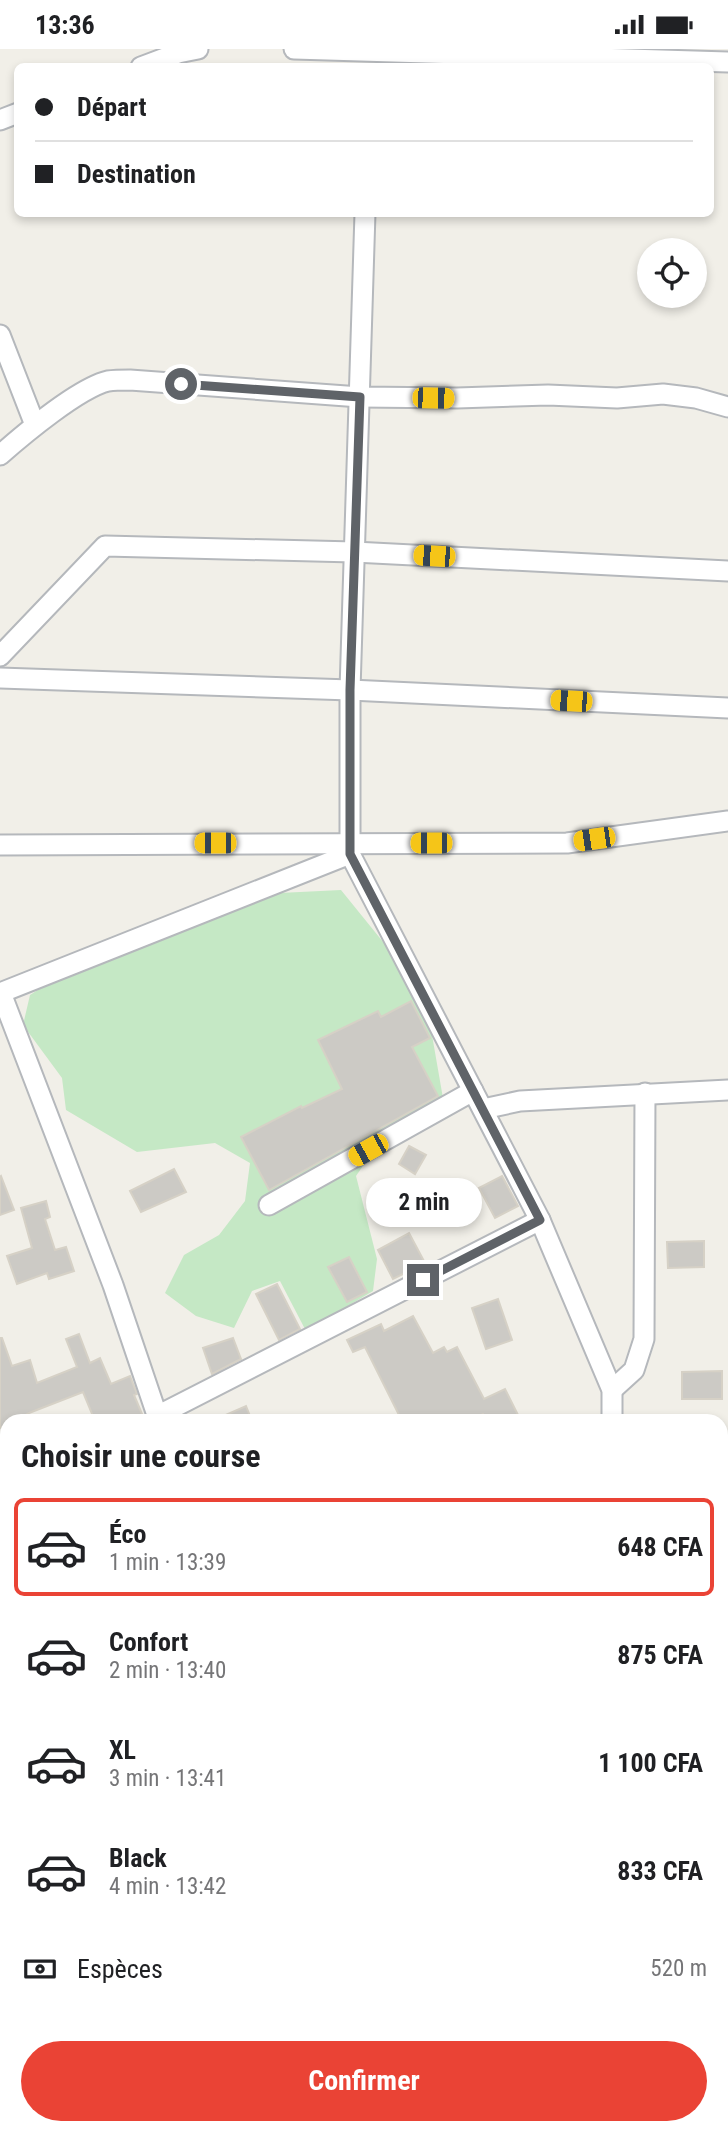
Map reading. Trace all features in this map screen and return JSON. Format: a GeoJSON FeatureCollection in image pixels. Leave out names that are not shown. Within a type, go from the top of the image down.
{"type":"FeatureCollection","features":[{"type":"Feature","properties":{"kind":"street"},"geometry":{"type":"LineString","coordinates":[[152,63],[198,49]]}},
{"type":"Feature","properties":{"kind":"street"},"geometry":{"type":"LineString","coordinates":[[294,49],[370,56],[728,62]]}},
{"type":"Feature","properties":{"kind":"street"},"geometry":{"type":"LineString","coordinates":[[365,217],[350,690],[349,848],[540,1220],[612,1390],[612,1414]]}},
{"type":"Feature","properties":{"kind":"street"},"geometry":{"type":"LineString","coordinates":[[0,334],[35,425]]}},
{"type":"Feature","properties":{"kind":"street"},"geometry":{"type":"LineString","coordinates":[[0,455],[35,425],[96,386],[110,381],[130,380],[360,397],[548,395],[617,398],[663,394],[696,398],[728,407]]}},
{"type":"Feature","properties":{"kind":"street"},"geometry":{"type":"LineString","coordinates":[[0,656],[105,546],[354,552],[728,571]]}},
{"type":"Feature","properties":{"kind":"street"},"geometry":{"type":"LineString","coordinates":[[0,678],[350,690],[728,708]]}},
{"type":"Feature","properties":{"kind":"street"},"geometry":{"type":"LineString","coordinates":[[0,845],[349,848],[567,843],[728,821]]}},
{"type":"Feature","properties":{"kind":"street"},"geometry":{"type":"LineString","coordinates":[[157,1414],[113,1285],[0,993],[349,848]]}},
{"type":"Feature","properties":{"kind":"street"},"geometry":{"type":"LineString","coordinates":[[483,1109],[520,1101],[728,1090]]}},
{"type":"Feature","properties":{"kind":"street"},"geometry":{"type":"LineString","coordinates":[[269,1205],[473,1091]]}},
{"type":"Feature","properties":{"kind":"street"},"geometry":{"type":"LineString","coordinates":[[612,1390],[634,1370],[643,1339],[645,1093]]}},
{"type":"Feature","properties":{"kind":"street"},"geometry":{"type":"LineString","coordinates":[[166,1414],[540,1220]]}},
{"type":"Feature","properties":{"kind":"green space"},"geometry":{"type":"Polygon","coordinates":[[[341,890],[392,953],[432,1035],[444,1104],[378,1144],[356,1176],[377,1259],[373,1291],[306,1331],[280,1281],[252,1291],[234,1328],[196,1316],[165,1293],[184,1255],[219,1235],[245,1201],[250,1163],[215,1143],[137,1152],[66,1110],[62,1078],[23,1025],[30,995],[72,968],[259,894],[341,890]]]}},
{"type":"Feature","properties":{"kind":"building"},"geometry":{"type":"Polygon","coordinates":[[[411,1001],[430,1038],[412,1047],[438,1096],[269,1190],[241,1137],[301,1106],[302,1108],[342,1089],[318,1040],[378,1011],[381,1017],[411,1001]]]}},
{"type":"Feature","properties":{"kind":"building"},"geometry":{"type":"Polygon","coordinates":[[[409,1146],[426,1155],[415,1174],[399,1164],[409,1146]]]}},
{"type":"Feature","properties":{"kind":"building"},"geometry":{"type":"Polygon","coordinates":[[[174,1169],[186,1192],[141,1212],[130,1191],[174,1169]]]}},
{"type":"Feature","properties":{"kind":"building"},"geometry":{"type":"Polygon","coordinates":[[[502,1176],[518,1206],[495,1218],[479,1188],[502,1176]]]}},
{"type":"Feature","properties":{"kind":"building"},"geometry":{"type":"Polygon","coordinates":[[[0,1177],[14,1210],[0,1215],[0,1177]]]}},
{"type":"Feature","properties":{"kind":"building"},"geometry":{"type":"Polygon","coordinates":[[[422,1197],[433,1211],[423,1218],[412,1204],[422,1197]]]}},
{"type":"Feature","properties":{"kind":"building"},"geometry":{"type":"Polygon","coordinates":[[[46,1201],[50,1217],[45,1219],[55,1250],[66,1247],[74,1271],[49,1279],[47,1273],[17,1284],[7,1256],[32,1248],[21,1208],[46,1201]]]}},
{"type":"Feature","properties":{"kind":"building"},"geometry":{"type":"Polygon","coordinates":[[[409,1233],[425,1263],[393,1279],[378,1250],[409,1233]]]}},
{"type":"Feature","properties":{"kind":"building"},"geometry":{"type":"Polygon","coordinates":[[[704,1241],[704,1267],[668,1268],[667,1242],[704,1241]]]}},
{"type":"Feature","properties":{"kind":"building"},"geometry":{"type":"Polygon","coordinates":[[[349,1257],[367,1292],[347,1302],[328,1267],[349,1257]]]}},
{"type":"Feature","properties":{"kind":"building"},"geometry":{"type":"Polygon","coordinates":[[[277,1284],[300,1329],[279,1340],[256,1294],[277,1284]]]}},
{"type":"Feature","properties":{"kind":"building"},"geometry":{"type":"Polygon","coordinates":[[[498,1299],[512,1340],[486,1349],[472,1308],[498,1299]]]}},
{"type":"Feature","properties":{"kind":"building"},"geometry":{"type":"Polygon","coordinates":[[[413,1316],[433,1353],[444,1347],[447,1352],[457,1347],[484,1399],[505,1389],[518,1414],[398,1414],[365,1347],[353,1352],[347,1340],[381,1324],[384,1331],[413,1316]]]}},
{"type":"Feature","properties":{"kind":"building"},"geometry":{"type":"Polygon","coordinates":[[[79,1334],[90,1363],[100,1358],[111,1384],[130,1376],[142,1414],[92,1414],[83,1392],[27,1414],[0,1414],[0,1338],[12,1366],[30,1360],[37,1383],[77,1367],[66,1339],[79,1334]]]}},
{"type":"Feature","properties":{"kind":"building"},"geometry":{"type":"Polygon","coordinates":[[[233,1338],[241,1359],[212,1374],[203,1348],[233,1338]]]}},
{"type":"Feature","properties":{"kind":"building"},"geometry":{"type":"Polygon","coordinates":[[[722,1371],[722,1399],[682,1399],[682,1372],[722,1371]]]}},
{"type":"Feature","properties":{"kind":"building"},"geometry":{"type":"Polygon","coordinates":[[[246,1406],[249,1414],[228,1414],[246,1406]]]}},
{"type":"Feature","properties":{"kind":"route"},"geometry":{"type":"LineString","coordinates":[[181,384],[360,397],[350,690],[350,854],[540,1220],[423,1280]]}}]}
